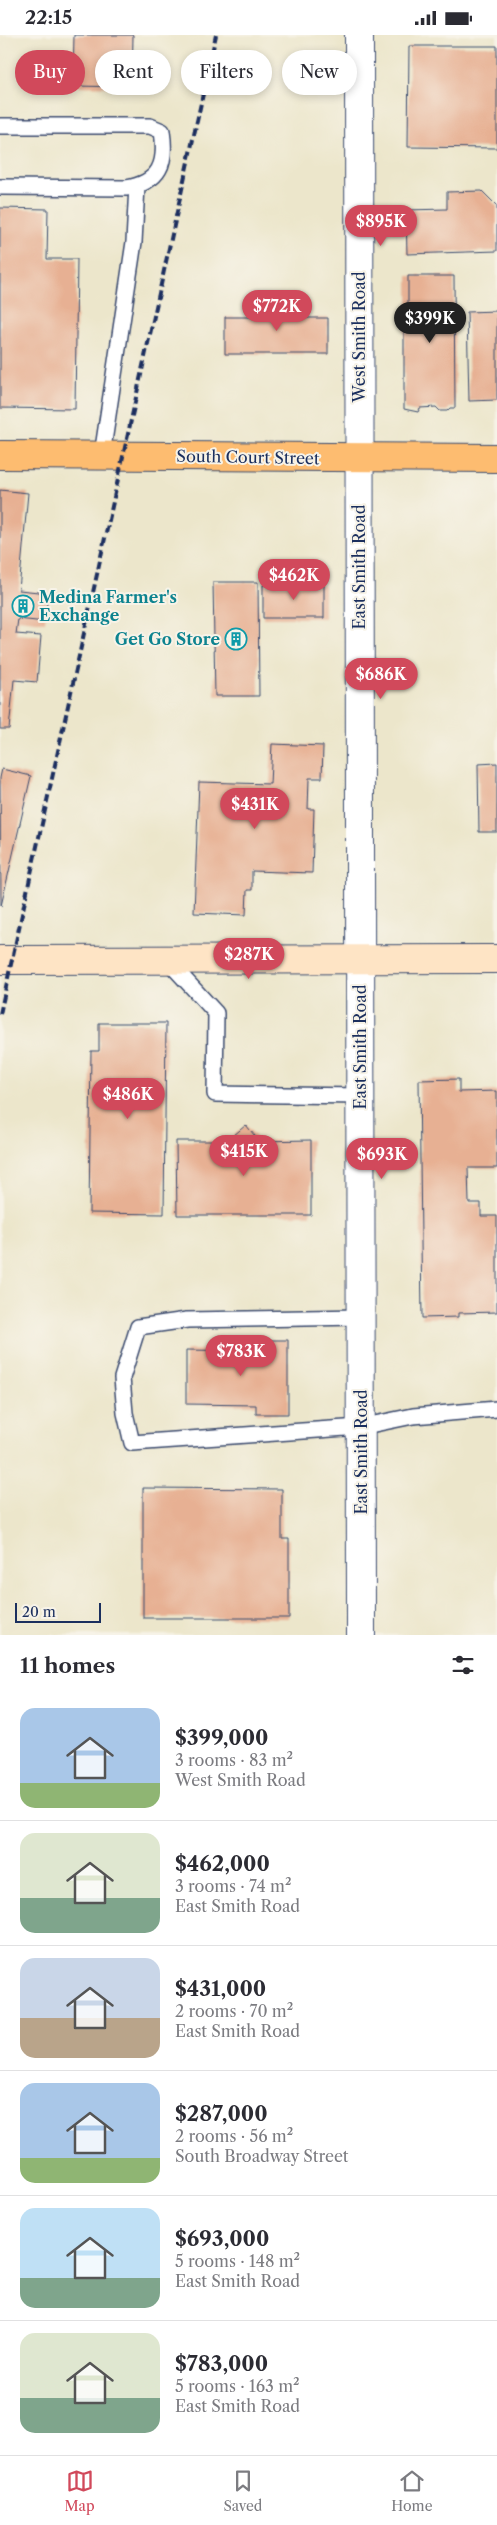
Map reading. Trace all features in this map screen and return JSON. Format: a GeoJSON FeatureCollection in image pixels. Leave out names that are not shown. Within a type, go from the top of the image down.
{"type":"FeatureCollection","features":[{"type":"Feature","properties":{"kind":"highway","name":"South Court Street"},"geometry":{"type":"LineString","coordinates":[[0,455],[497,458]]}},
{"type":"Feature","properties":{"kind":"main road"},"geometry":{"type":"LineString","coordinates":[[0,960],[497,959]]}},
{"type":"Feature","properties":{"kind":"street","name":"West Smith Road"},"geometry":{"type":"LineString","coordinates":[[359,458],[360,35]]}},
{"type":"Feature","properties":{"kind":"street","name":"East Smith Road"},"geometry":{"type":"LineString","coordinates":[[359,458],[361,1635]]}},
{"type":"Feature","properties":{"kind":"lane"},"geometry":{"type":"LineString","coordinates":[[0,126],[150,126],[162,131],[164,145],[163,160],[155,176],[137,186],[126,188],[0,187]]}},
{"type":"Feature","properties":{"kind":"lane"},"geometry":{"type":"LineString","coordinates":[[102,455],[134,242],[137,186]]}},
{"type":"Feature","properties":{"kind":"lane"},"geometry":{"type":"LineString","coordinates":[[166,959],[216,1013],[215,1094],[361,1096]]}},
{"type":"Feature","properties":{"kind":"lane"},"geometry":{"type":"LineString","coordinates":[[361,1317],[187,1320],[138,1327],[122,1378],[125,1413],[132,1443],[360,1427],[413,1416],[497,1409]]}},
{"type":"Feature","properties":{"kind":"building"},"geometry":{"type":"Polygon","coordinates":[[[74,35],[133,35],[133,50],[95,50],[95,86],[85,86],[85,50],[74,50],[74,35]]]}},
{"type":"Feature","properties":{"kind":"building"},"geometry":{"type":"Polygon","coordinates":[[[409,46],[497,46],[497,148],[408,147],[409,46]]]}},
{"type":"Feature","properties":{"kind":"building"},"geometry":{"type":"Polygon","coordinates":[[[482,191],[497,206],[497,251],[407,254],[406,210],[447,209],[447,192],[482,191]]]}},
{"type":"Feature","properties":{"kind":"building"},"geometry":{"type":"Polygon","coordinates":[[[0,208],[48,209],[47,259],[77,259],[75,409],[0,408],[0,208]]]}},
{"type":"Feature","properties":{"kind":"building"},"geometry":{"type":"Polygon","coordinates":[[[408,276],[454,276],[455,408],[450,408],[447,411],[440,411],[436,407],[420,408],[418,412],[404,409],[404,325],[408,325],[408,276]]]}},
{"type":"Feature","properties":{"kind":"building"},"geometry":{"type":"Polygon","coordinates":[[[253,306],[306,306],[306,318],[328,318],[328,354],[225,354],[225,317],[253,317],[253,306]]]}},
{"type":"Feature","properties":{"kind":"building"},"geometry":{"type":"Polygon","coordinates":[[[497,311],[497,400],[469,401],[467,312],[497,311]]]}},
{"type":"Feature","properties":{"kind":"building","name":"Medina Farmer's Exchange"},"geometry":{"type":"Polygon","coordinates":[[[0,490],[28,493],[19,590],[48,593],[45,622],[18,619],[16,634],[41,636],[37,682],[14,680],[9,729],[0,729],[0,490]]]}},
{"type":"Feature","properties":{"kind":"building","name":"Get Go Store"},"geometry":{"type":"Polygon","coordinates":[[[213,582],[258,582],[259,696],[215,696],[213,582]]]}},
{"type":"Feature","properties":{"kind":"building"},"geometry":{"type":"Polygon","coordinates":[[[263,585],[324,585],[324,618],[263,618],[263,585]]]}},
{"type":"Feature","properties":{"kind":"building"},"geometry":{"type":"Polygon","coordinates":[[[272,744],[323,746],[322,778],[309,778],[308,809],[314,809],[312,873],[252,871],[252,890],[247,890],[246,915],[194,913],[199,782],[270,784],[272,744]]]}},
{"type":"Feature","properties":{"kind":"building"},"geometry":{"type":"Polygon","coordinates":[[[497,763],[497,832],[479,832],[478,764],[497,763]]]}},
{"type":"Feature","properties":{"kind":"building"},"geometry":{"type":"Polygon","coordinates":[[[2,769],[31,776],[1,906],[0,778],[2,769]]]}},
{"type":"Feature","properties":{"kind":"building"},"geometry":{"type":"Polygon","coordinates":[[[99,1023],[166,1023],[164,1214],[89,1213],[91,1051],[99,1051],[99,1023]]]}},
{"type":"Feature","properties":{"kind":"building"},"geometry":{"type":"Polygon","coordinates":[[[459,1079],[459,1092],[497,1091],[497,1168],[468,1168],[469,1203],[481,1203],[481,1216],[497,1216],[497,1312],[458,1313],[458,1317],[422,1318],[419,1080],[459,1079]]]}},
{"type":"Feature","properties":{"kind":"building"},"geometry":{"type":"Polygon","coordinates":[[[246,1125],[259,1141],[311,1140],[311,1215],[177,1215],[176,1141],[227,1141],[246,1125]]]}},
{"type":"Feature","properties":{"kind":"building"},"geometry":{"type":"Polygon","coordinates":[[[254,1340],[288,1340],[288,1414],[256,1414],[256,1405],[186,1404],[186,1350],[254,1351],[254,1340]]]}},
{"type":"Feature","properties":{"kind":"building"},"geometry":{"type":"Polygon","coordinates":[[[143,1488],[282,1489],[282,1539],[289,1539],[289,1618],[143,1618],[143,1488]]]}},
{"type":"Feature","properties":{"kind":"railway"},"geometry":{"type":"LineString","coordinates":[[0,1014],[216,35]]}},
{"type":"Feature","properties":{"kind":"place","name":"Medina Farmer's Exchange"},"geometry":{"type":"Point","coordinates":[23,606]}},
{"type":"Feature","properties":{"kind":"place","name":"Get Go Store"},"geometry":{"type":"Point","coordinates":[236,639]}}]}
